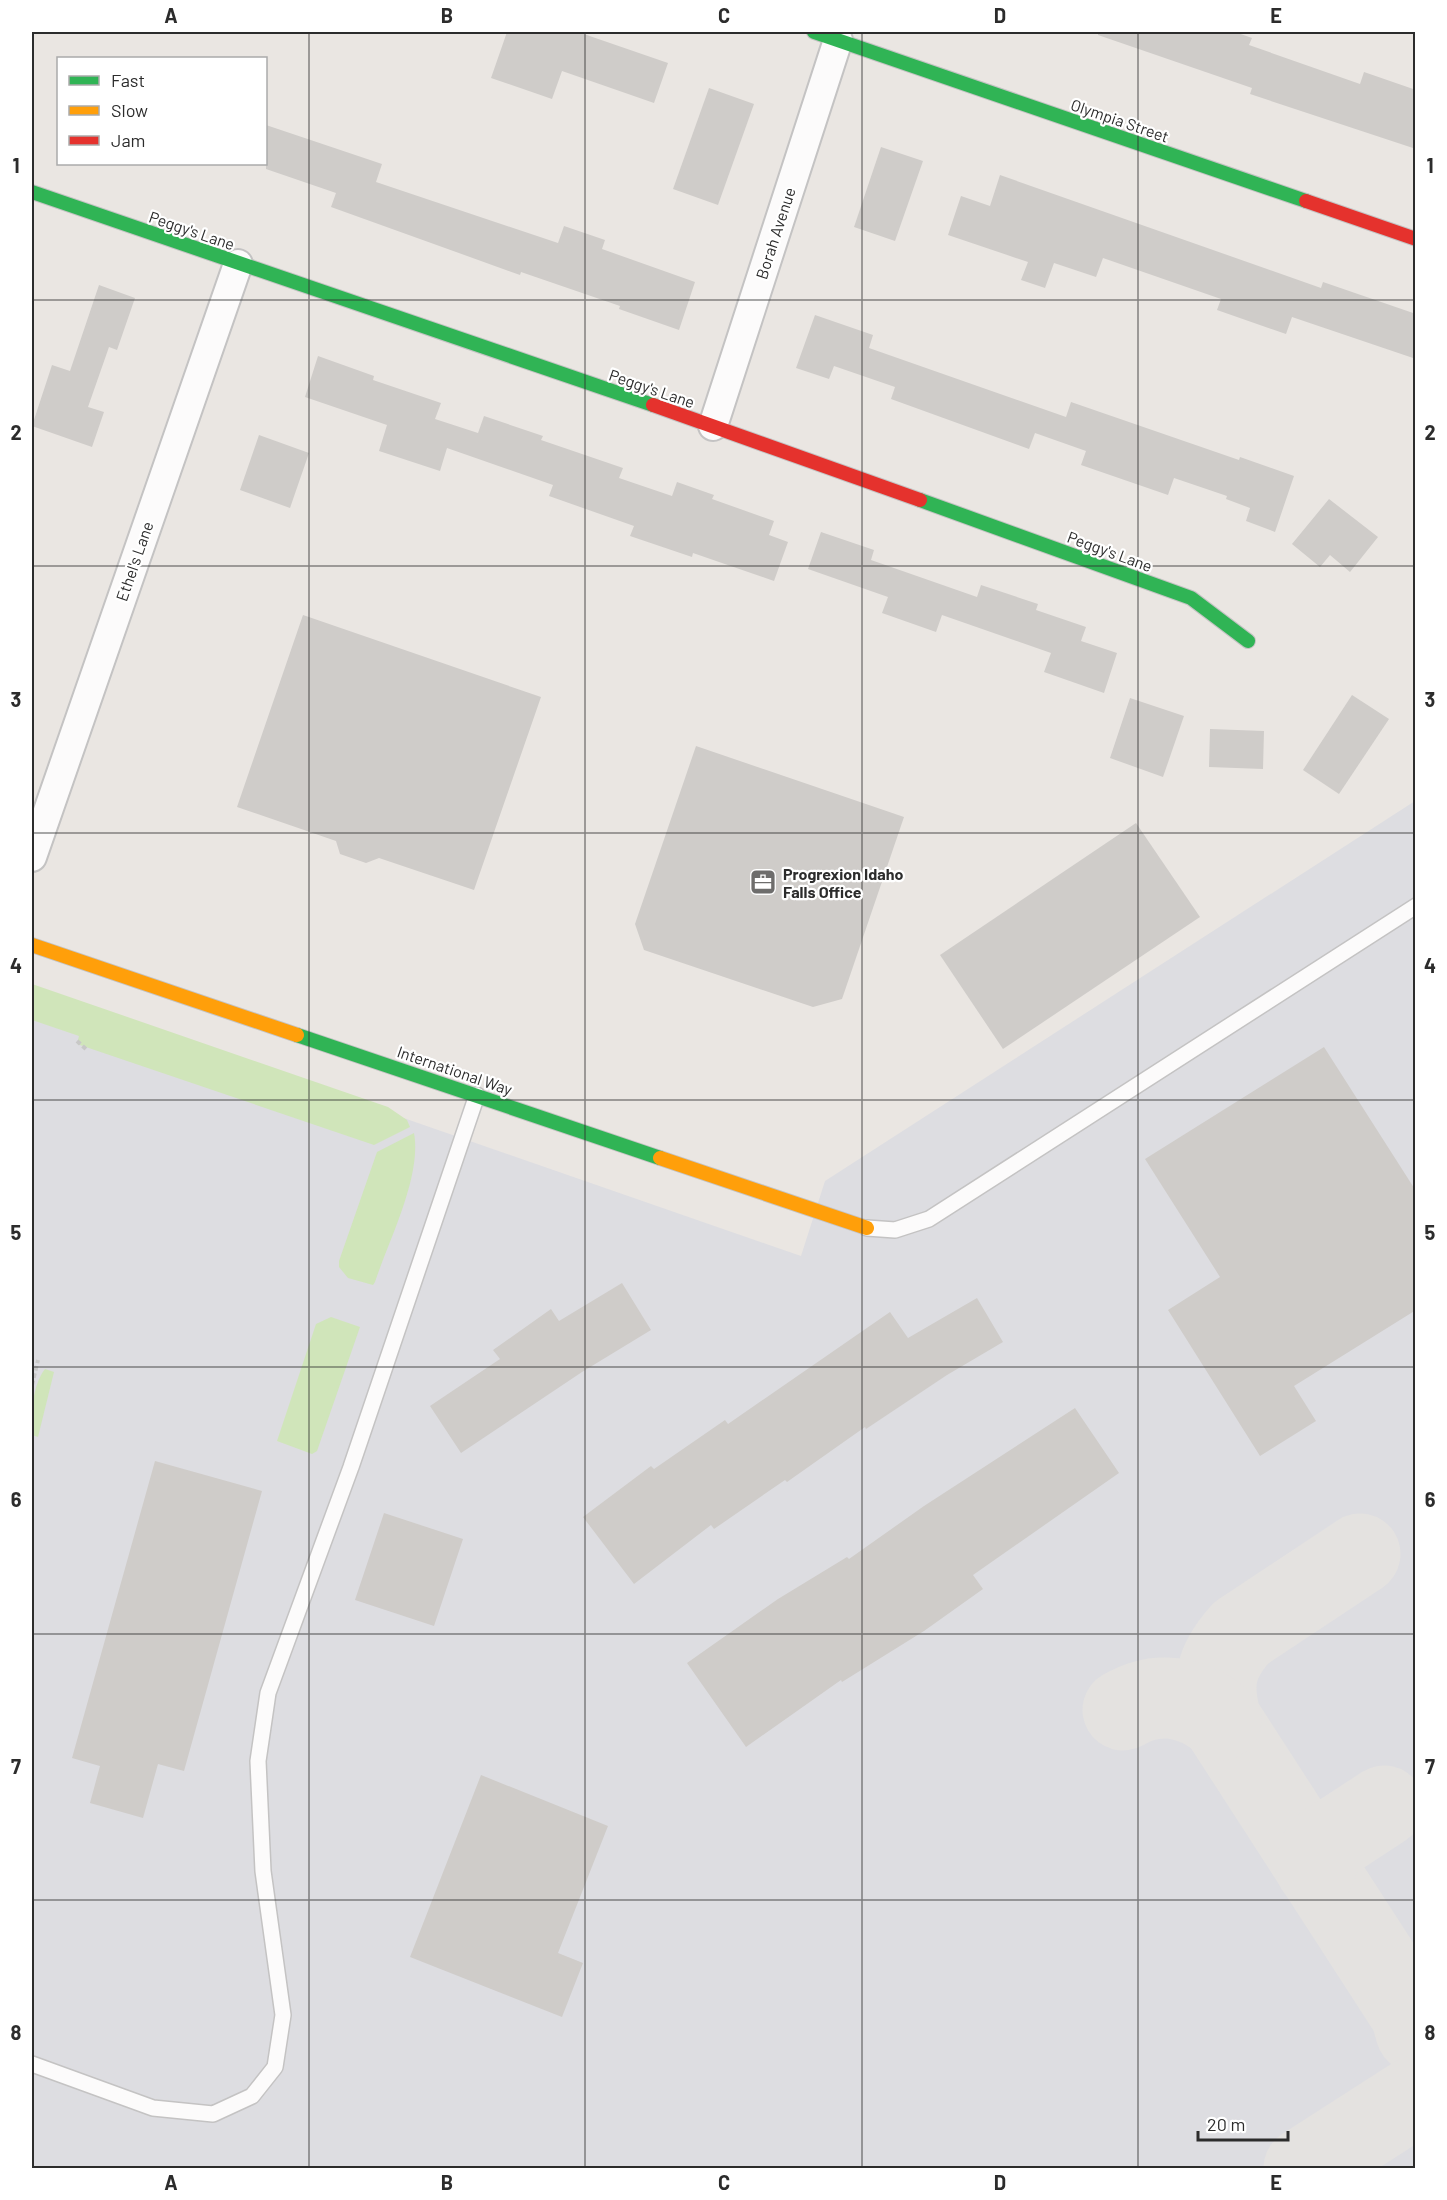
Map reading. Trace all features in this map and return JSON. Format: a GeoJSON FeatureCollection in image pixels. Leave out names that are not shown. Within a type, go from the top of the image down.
{"type":"FeatureCollection","features":[{"type":"Feature","properties":{"kind":"street","name":"Olympia Street"},"geometry":{"type":"LineString","coordinates":[[826,36],[1416,239]]}},
{"type":"Feature","properties":{"kind":"street","name":"Borah Avenue"},"geometry":{"type":"LineString","coordinates":[[713,426],[826,36]]}},
{"type":"Feature","properties":{"kind":"street","name":"Peggy's Lane"},"geometry":{"type":"LineString","coordinates":[[32,192],[713,426],[1191,598],[1248,641]]}},
{"type":"Feature","properties":{"kind":"street","name":"Ethel's Lane"},"geometry":{"type":"LineString","coordinates":[[32,857],[238,264]]}},
{"type":"Feature","properties":{"kind":"street","name":"International Way"},"geometry":{"type":"LineString","coordinates":[[32,945],[867,1228]]}},
{"type":"Feature","properties":{"kind":"lane"},"geometry":{"type":"LineString","coordinates":[[867,1228],[895,1230],[929,1219],[1416,906]]}},
{"type":"Feature","properties":{"kind":"lane"},"geometry":{"type":"LineString","coordinates":[[32,2064],[153,2108],[213,2114],[252,2096],[275,2067],[283,2015],[263,1871],[258,1761],[268,1693],[351,1467],[477,1095]]}},
{"type":"Feature","properties":{"kind":"path"},"geometry":{"type":"LineString","coordinates":[[77,1041],[88,1051]]}},
{"type":"Feature","properties":{"kind":"path"},"geometry":{"type":"LineString","coordinates":[[32,1385],[38,1360]]}},
{"type":"Feature","properties":{"kind":"shaded area"},"geometry":{"type":"Polygon","coordinates":[[[1415,801],[1415,2168],[32,2168],[32,989],[801,1256],[825,1181],[1415,801]]]}},
{"type":"Feature","properties":{"kind":"green space"},"geometry":{"type":"Polygon","coordinates":[[[32,984],[388,1107],[407,1120],[410,1127],[374,1145],[77,1044],[79,1036],[32,1020],[32,984]]]}},
{"type":"Feature","properties":{"kind":"green space"},"geometry":{"type":"Polygon","coordinates":[[[414,1133],[415,1150],[409,1188],[375,1282],[373,1285],[348,1278],[339,1267],[339,1261],[377,1152],[414,1133]]]}},
{"type":"Feature","properties":{"kind":"green space"},"geometry":{"type":"Polygon","coordinates":[[[331,1317],[360,1327],[317,1451],[312,1454],[277,1441],[316,1324],[331,1317]]]}},
{"type":"Feature","properties":{"kind":"green space"},"geometry":{"type":"Polygon","coordinates":[[[45,1369],[54,1372],[38,1437],[32,1435],[32,1409],[37,1384],[45,1369]]]}},
{"type":"Feature","properties":{"kind":"building"},"geometry":{"type":"Polygon","coordinates":[[[507,32],[578,32],[668,63],[654,103],[562,71],[552,99],[491,78],[507,32]]]}},
{"type":"Feature","properties":{"kind":"building"},"geometry":{"type":"Polygon","coordinates":[[[1098,32],[1235,32],[1252,38],[1249,45],[1360,84],[1364,72],[1416,90],[1416,149],[1250,94],[1252,88],[1098,35],[1098,32]]]}},
{"type":"Feature","properties":{"kind":"building"},"geometry":{"type":"Polygon","coordinates":[[[709,88],[754,104],[718,205],[673,189],[709,88]]]}},
{"type":"Feature","properties":{"kind":"building"},"geometry":{"type":"Polygon","coordinates":[[[267,125],[382,164],[376,182],[558,243],[564,226],[605,240],[602,249],[695,282],[679,330],[619,309],[620,306],[521,272],[520,275],[331,207],[336,193],[266,169],[267,125]]]}},
{"type":"Feature","properties":{"kind":"building"},"geometry":{"type":"Polygon","coordinates":[[[881,147],[923,161],[895,241],[854,227],[881,147]]]}},
{"type":"Feature","properties":{"kind":"building"},"geometry":{"type":"Polygon","coordinates":[[[1000,175],[1321,288],[1323,282],[1416,314],[1416,359],[1292,317],[1286,334],[1217,310],[1221,299],[1103,258],[1096,277],[1054,263],[1045,288],[1021,280],[1028,262],[948,235],[961,196],[990,206],[1000,175]]]}},
{"type":"Feature","properties":{"kind":"building"},"geometry":{"type":"Polygon","coordinates":[[[99,285],[135,298],[117,350],[109,347],[88,407],[104,412],[92,447],[32,426],[52,365],[70,371],[99,285]]]}},
{"type":"Feature","properties":{"kind":"building"},"geometry":{"type":"Polygon","coordinates":[[[815,315],[873,335],[869,348],[1066,417],[1071,402],[1239,460],[1240,457],[1294,476],[1275,532],[1246,521],[1250,508],[1226,499],[1227,496],[1174,478],[1168,495],[1081,465],[1086,451],[1035,433],[1029,449],[891,399],[895,387],[834,366],[829,379],[796,368],[815,315]]]}},
{"type":"Feature","properties":{"kind":"building"},"geometry":{"type":"Polygon","coordinates":[[[318,356],[374,376],[373,380],[441,403],[435,419],[478,433],[484,416],[543,436],[541,440],[623,468],[619,478],[672,496],[677,482],[714,495],[712,499],[774,521],[769,535],[788,542],[774,581],[693,553],[692,557],[630,536],[634,526],[549,496],[553,485],[447,448],[440,471],[379,451],[387,425],[305,397],[318,356]]]}},
{"type":"Feature","properties":{"kind":"building"},"geometry":{"type":"Polygon","coordinates":[[[259,435],[309,453],[290,508],[240,490],[259,435]]]}},
{"type":"Feature","properties":{"kind":"building"},"geometry":{"type":"Polygon","coordinates":[[[1329,499],[1378,537],[1350,572],[1330,555],[1320,567],[1292,544],[1329,499]]]}},
{"type":"Feature","properties":{"kind":"building"},"geometry":{"type":"Polygon","coordinates":[[[821,532],[874,550],[871,560],[977,597],[981,585],[1038,604],[1036,610],[1086,627],[1081,641],[1117,653],[1104,693],[1044,672],[1051,653],[942,615],[936,632],[882,613],[888,597],[808,569],[821,532]]]}},
{"type":"Feature","properties":{"kind":"building"},"geometry":{"type":"Polygon","coordinates":[[[303,615],[541,697],[474,890],[379,858],[366,863],[340,854],[336,841],[237,807],[303,615]]]}},
{"type":"Feature","properties":{"kind":"building"},"geometry":{"type":"Polygon","coordinates":[[[1352,695],[1389,719],[1339,794],[1303,770],[1352,695]]]}},
{"type":"Feature","properties":{"kind":"building"},"geometry":{"type":"Polygon","coordinates":[[[1130,698],[1184,716],[1163,777],[1110,758],[1130,698]]]}},
{"type":"Feature","properties":{"kind":"building"},"geometry":{"type":"Polygon","coordinates":[[[1210,729],[1264,731],[1263,769],[1209,767],[1210,729]]]}},
{"type":"Feature","properties":{"kind":"building"},"geometry":{"type":"Polygon","coordinates":[[[696,746],[904,817],[842,999],[813,1007],[644,950],[635,924],[696,746]]]}},
{"type":"Feature","properties":{"kind":"building"},"geometry":{"type":"Polygon","coordinates":[[[1136,823],[1200,917],[1003,1049],[940,955],[1136,823]]]}},
{"type":"Feature","properties":{"kind":"building"},"geometry":{"type":"Polygon","coordinates":[[[1324,1047],[1416,1191],[1416,1310],[1294,1386],[1316,1421],[1260,1456],[1168,1310],[1220,1277],[1145,1159],[1324,1047]]]}},
{"type":"Feature","properties":{"kind":"building"},"geometry":{"type":"Polygon","coordinates":[[[622,1283],[651,1330],[582,1372],[461,1453],[430,1406],[500,1359],[493,1350],[551,1309],[559,1321],[622,1283]]]}},
{"type":"Feature","properties":{"kind":"building"},"geometry":{"type":"Polygon","coordinates":[[[977,1298],[1003,1342],[947,1375],[866,1429],[865,1427],[787,1482],[785,1480],[714,1529],[711,1525],[634,1584],[583,1517],[651,1466],[654,1469],[725,1420],[728,1424],[890,1312],[908,1338],[977,1298]]]}},
{"type":"Feature","properties":{"kind":"building"},"geometry":{"type":"Polygon","coordinates":[[[1075,1408],[1119,1473],[973,1575],[983,1589],[924,1631],[842,1682],[841,1680],[746,1747],[687,1663],[778,1599],[847,1557],[849,1559],[924,1506],[1075,1408]]]}},
{"type":"Feature","properties":{"kind":"building"},"geometry":{"type":"Polygon","coordinates":[[[155,1461],[262,1491],[184,1771],[158,1764],[143,1818],[90,1803],[100,1766],[72,1758],[155,1461]]]}},
{"type":"Feature","properties":{"kind":"building"},"geometry":{"type":"Polygon","coordinates":[[[384,1513],[463,1539],[434,1626],[355,1600],[384,1513]]]}},
{"type":"Feature","properties":{"kind":"building"},"geometry":{"type":"Polygon","coordinates":[[[481,1775],[608,1826],[558,1953],[583,1963],[562,2017],[410,1957],[481,1775]]]}},
{"type":"Feature","properties":{"kind":"taxiway"},"geometry":{"type":"LineString","coordinates":[[1360,1554],[1241,1633],[1221,1664],[1216,1695],[1221,1720],[1411,2014],[1416,2032]]}},
{"type":"Feature","properties":{"kind":"taxiway"},"geometry":{"type":"LineString","coordinates":[[1123,1710],[1148,1700],[1174,1698],[1198,1706],[1221,1720]]}},
{"type":"Feature","properties":{"kind":"taxiway"},"geometry":{"type":"LineString","coordinates":[[1316,1868],[1320,1851],[1326,1844],[1384,1806]]}},
{"type":"Feature","properties":{"kind":"taxiway"},"geometry":{"type":"LineString","coordinates":[[1304,2168],[1416,2096]]}},
{"type":"Feature","properties":{"kind":"traffic: fast"},"geometry":{"type":"LineString","coordinates":[[814,32],[1306,201]]}},
{"type":"Feature","properties":{"kind":"traffic: fast"},"geometry":{"type":"LineString","coordinates":[[32,192],[653,405]]}},
{"type":"Feature","properties":{"kind":"traffic: fast"},"geometry":{"type":"LineString","coordinates":[[920,500],[1191,598],[1248,641]]}},
{"type":"Feature","properties":{"kind":"traffic: fast"},"geometry":{"type":"LineString","coordinates":[[297,1035],[660,1158]]}},
{"type":"Feature","properties":{"kind":"traffic: slow"},"geometry":{"type":"LineString","coordinates":[[32,945],[297,1035]]}},
{"type":"Feature","properties":{"kind":"traffic: slow"},"geometry":{"type":"LineString","coordinates":[[660,1158],[867,1228]]}},
{"type":"Feature","properties":{"kind":"traffic: jam"},"geometry":{"type":"LineString","coordinates":[[1306,201],[1416,239]]}},
{"type":"Feature","properties":{"kind":"traffic: jam"},"geometry":{"type":"LineString","coordinates":[[653,405],[920,500]]}},
{"type":"Feature","properties":{"kind":"place","name":"Progrexion Idaho Falls Office"},"geometry":{"type":"Point","coordinates":[763,882]}}]}
